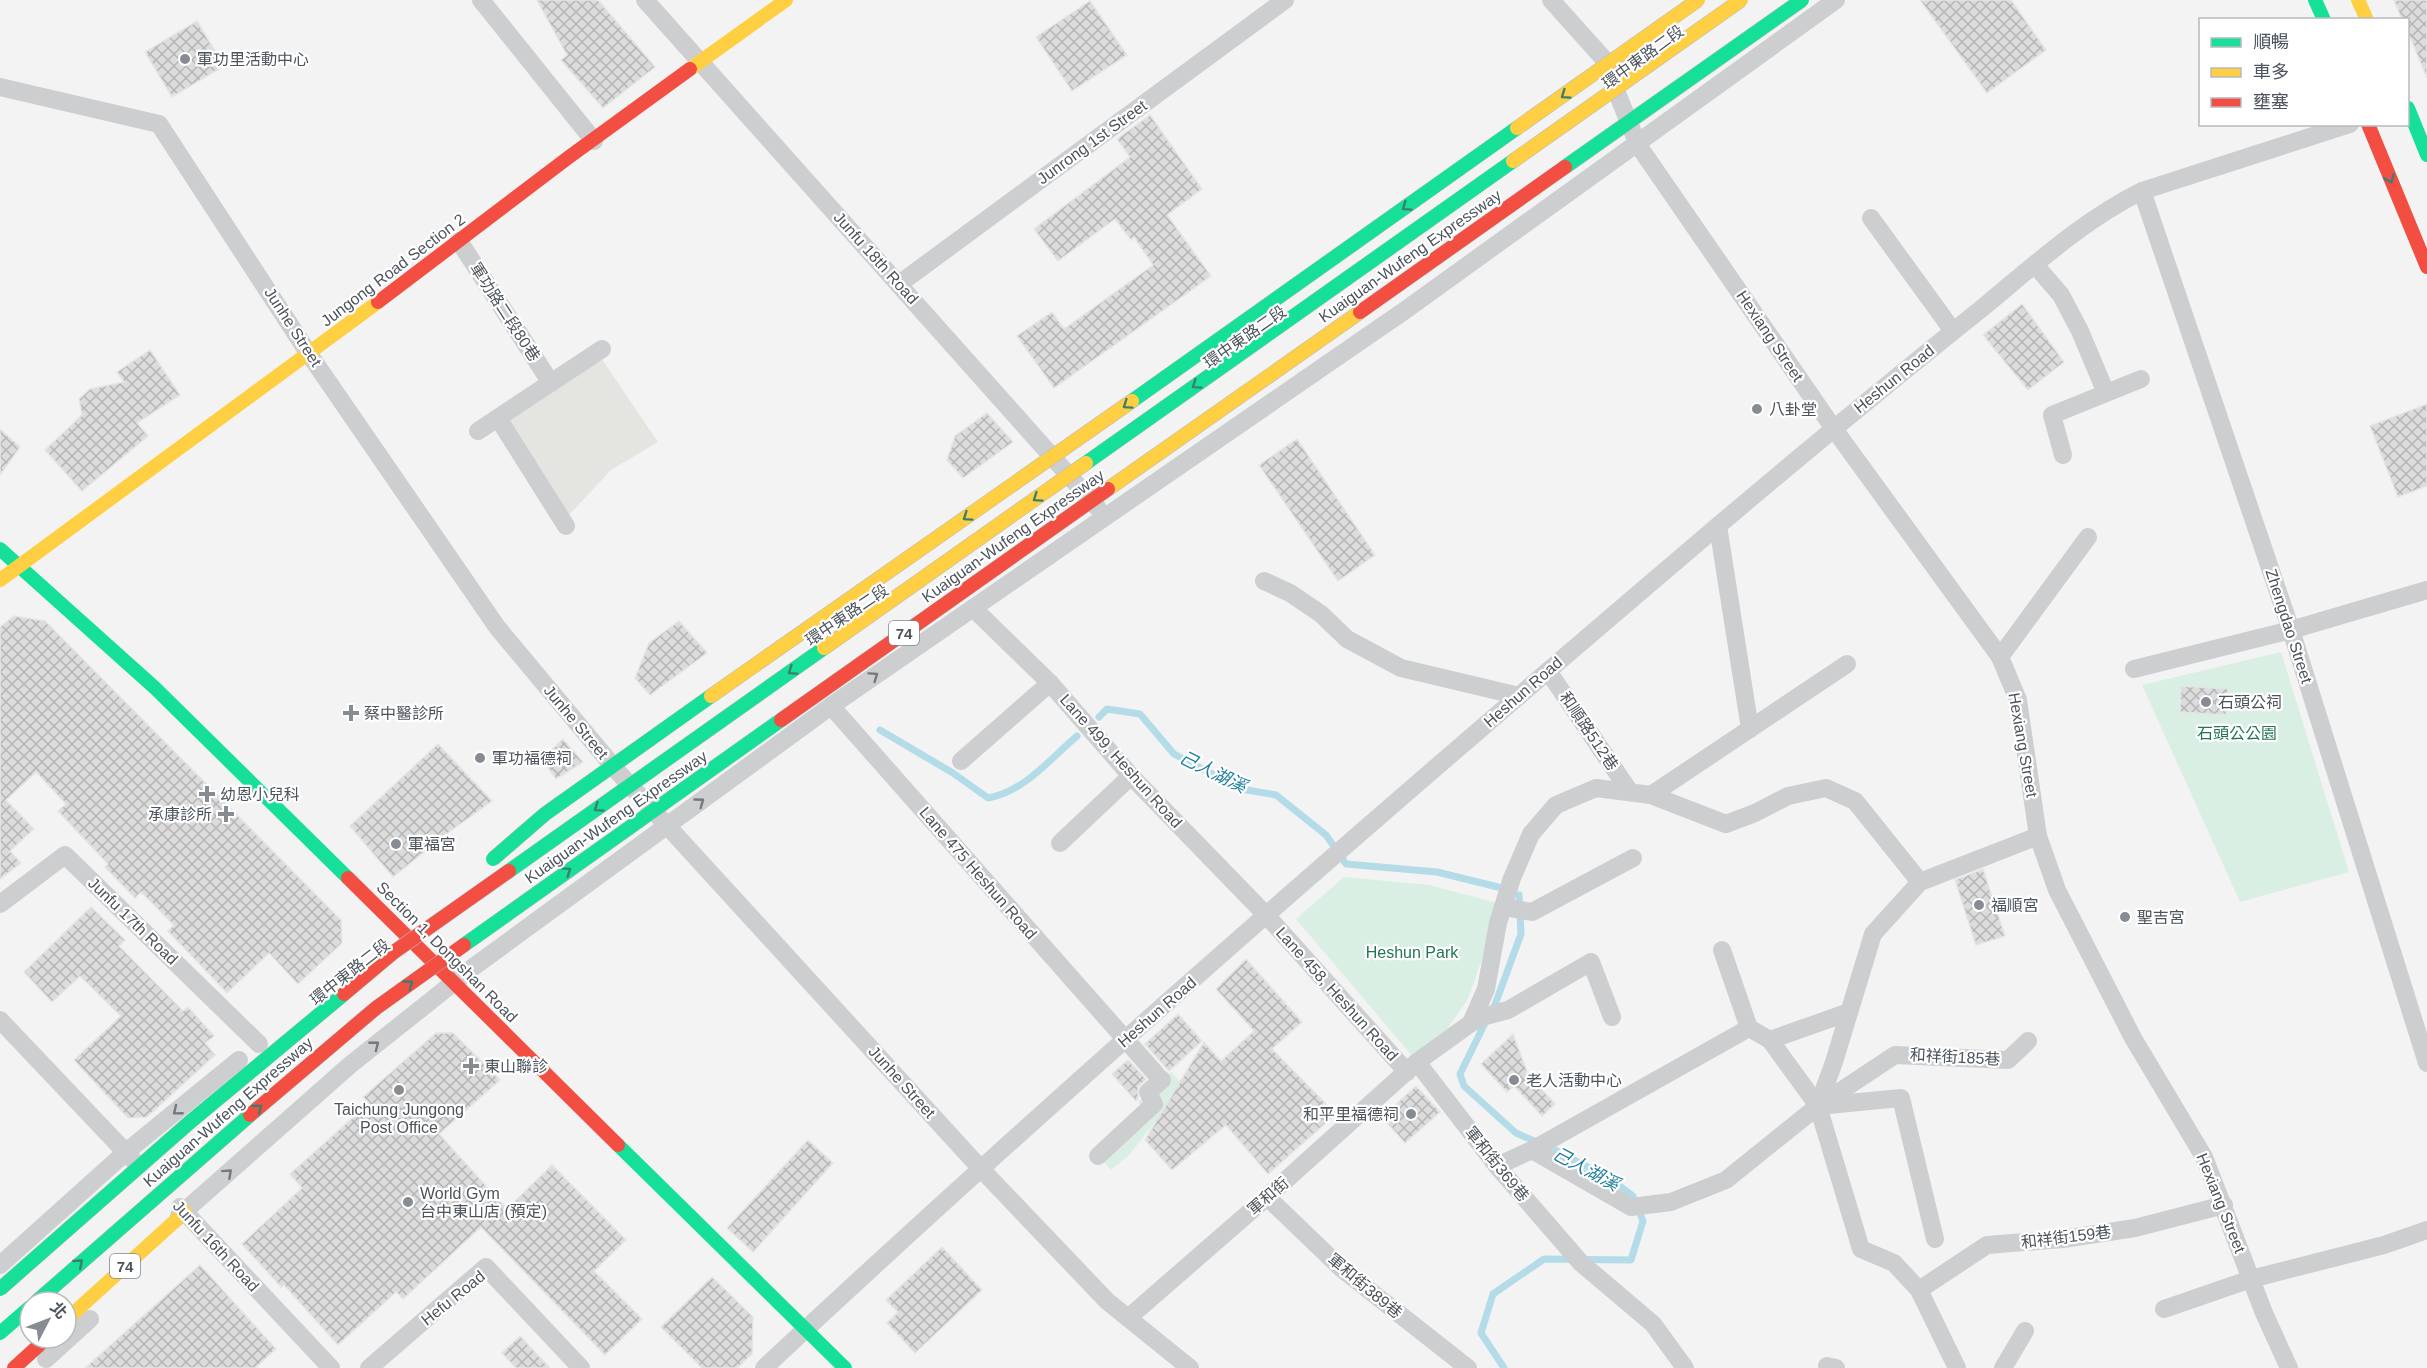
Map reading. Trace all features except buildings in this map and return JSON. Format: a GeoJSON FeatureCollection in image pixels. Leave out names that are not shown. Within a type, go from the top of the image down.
{"type":"FeatureCollection","features":[{"type":"Feature","properties":{"kind":"main road","name":"Jungong Road Section 2"},"geometry":{"type":"LineString","coordinates":[[0,580],[786,0]]}},
{"type":"Feature","properties":{"kind":"main road"},"geometry":{"type":"LineString","coordinates":[[482,869],[545,814],[654,735],[1055,456],[1698,0]]}},
{"type":"Feature","properties":{"kind":"main road","name":"Kuaiguan-Wufeng Expressway"},"geometry":{"type":"LineString","coordinates":[[0,1289],[190,1122],[394,952],[1741,0]]}},
{"type":"Feature","properties":{"kind":"main road","name":"Kuaiguan-Wufeng Expressway"},"geometry":{"type":"LineString","coordinates":[[50,1290],[200,1157],[376,1008],[1802,0]]}},
{"type":"Feature","properties":{"kind":"main road"},"geometry":{"type":"LineString","coordinates":[[2315,0],[2323,18]]}},
{"type":"Feature","properties":{"kind":"main road"},"geometry":{"type":"LineString","coordinates":[[2358,0],[2366,18]]}},
{"type":"Feature","properties":{"kind":"main road"},"geometry":{"type":"LineString","coordinates":[[2409,110],[2427,155]]}},
{"type":"Feature","properties":{"kind":"main road"},"geometry":{"type":"LineString","coordinates":[[2369,126],[2427,267]]}},
{"type":"Feature","properties":{"kind":"main road","name":"Section 1, Dongshan Road"},"geometry":{"type":"LineString","coordinates":[[0,549],[155,688],[845,1368]]}},
{"type":"Feature","properties":{"kind":"main road","name":"74"},"geometry":{"type":"LineString","coordinates":[[394,952],[466,884]]}},
{"type":"Feature","properties":{"kind":"main road","name":"74"},"geometry":{"type":"LineString","coordinates":[[78,1309],[185,1212]]}},
{"type":"Feature","properties":{"kind":"main road"},"geometry":{"type":"LineString","coordinates":[[0,1333],[18,1317]]}},
{"type":"Feature","properties":{"kind":"main road"},"geometry":{"type":"LineString","coordinates":[[14,1368],[33,1350]]}},
{"type":"Feature","properties":{"kind":"street"},"geometry":{"type":"LineString","coordinates":[[481,0],[594,141]]}},
{"type":"Feature","properties":{"kind":"street","name":"Junfu 18th Road"},"geometry":{"type":"LineString","coordinates":[[645,0],[1105,516]]}},
{"type":"Feature","properties":{"kind":"street","name":"Junrong 1st Street"},"geometry":{"type":"LineString","coordinates":[[899,284],[1285,0]]}},
{"type":"Feature","properties":{"kind":"street","name":"Hexiang Street"},"geometry":{"type":"LineString","coordinates":[[1551,0],[1603,58],[1638,145],[1834,429],[2000,657],[2018,700],[2038,836],[2057,890],[2133,1038],[2205,1157],[2264,1313],[2289,1368]]}},
{"type":"Feature","properties":{"kind":"street","name":"環中東路二段"},"geometry":{"type":"LineString","coordinates":[[0,1265],[126,1152],[259,1044],[403,930],[618,772],[777,664],[1722,0]]}},
{"type":"Feature","properties":{"kind":"street"},"geometry":{"type":"LineString","coordinates":[[78,1291],[109,1263],[185,1212],[350,1065],[453,983],[831,706],[1404,312],[1836,0]]}},
{"type":"Feature","properties":{"kind":"street","name":"Junhe Street"},"geometry":{"type":"LineString","coordinates":[[0,87],[159,124],[309,354],[497,627],[618,772],[982,1170],[1107,1301],[1190,1368]]}},
{"type":"Feature","properties":{"kind":"street","name":"Heshun Road"},"geometry":{"type":"LineString","coordinates":[[764,1368],[1348,842],[1718,526],[2036,265],[2110,207],[2142,191],[2344,126]]}},
{"type":"Feature","properties":{"kind":"street","name":"Zhengdao Street"},"geometry":{"type":"LineString","coordinates":[[2142,191],[2291,630],[2427,1063]]}},
{"type":"Feature","properties":{"kind":"street"},"geometry":{"type":"LineString","coordinates":[[1871,218],[1953,331]]}},
{"type":"Feature","properties":{"kind":"street","name":"軍功路二段80巷"},"geometry":{"type":"LineString","coordinates":[[459,241],[551,383]]}},
{"type":"Feature","properties":{"kind":"street"},"geometry":{"type":"LineString","coordinates":[[2036,265],[2061,295],[2076,322],[2106,393]]}},
{"type":"Feature","properties":{"kind":"street"},"geometry":{"type":"LineString","coordinates":[[478,431],[602,349]]}},
{"type":"Feature","properties":{"kind":"street"},"geometry":{"type":"LineString","coordinates":[[2063,455],[2052,415],[2141,380]]}},
{"type":"Feature","properties":{"kind":"street"},"geometry":{"type":"LineString","coordinates":[[498,418],[566,526]]}},
{"type":"Feature","properties":{"kind":"street"},"geometry":{"type":"LineString","coordinates":[[1718,526],[1750,729]]}},
{"type":"Feature","properties":{"kind":"street"},"geometry":{"type":"LineString","coordinates":[[2000,657],[2088,537]]}},
{"type":"Feature","properties":{"kind":"street"},"geometry":{"type":"LineString","coordinates":[[1264,581],[1290,593],[1321,614],[1347,639],[1401,669],[1519,696]]}},
{"type":"Feature","properties":{"kind":"street"},"geometry":{"type":"LineString","coordinates":[[2134,669],[2291,630],[2427,590]]}},
{"type":"Feature","properties":{"kind":"street","name":"Lane 499, Heshun Road"},"geometry":{"type":"LineString","coordinates":[[973,608],[1050,683],[1131,776],[1267,916]]}},
{"type":"Feature","properties":{"kind":"street"},"geometry":{"type":"LineString","coordinates":[[1651,795],[1847,664]]}},
{"type":"Feature","properties":{"kind":"street","name":"和順路512巷"},"geometry":{"type":"LineString","coordinates":[[1548,671],[1630,792]]}},
{"type":"Feature","properties":{"kind":"street"},"geometry":{"type":"LineString","coordinates":[[961,761],[1050,683]]}},
{"type":"Feature","properties":{"kind":"street","name":"Lane 475 Heshun Road"},"geometry":{"type":"LineString","coordinates":[[831,706],[1125,1041],[1162,1080],[1148,1092],[1154,1104],[1098,1156]]}},
{"type":"Feature","properties":{"kind":"street"},"geometry":{"type":"LineString","coordinates":[[1059,843],[1131,776]]}},
{"type":"Feature","properties":{"kind":"street"},"geometry":{"type":"LineString","coordinates":[[1477,1020],[1486,989],[1498,923],[1512,878],[1531,834],[1556,805],[1596,788],[1651,795],[1726,824],[1755,813],[1788,796],[1826,788],[1856,801],[1920,882]]}},
{"type":"Feature","properties":{"kind":"street"},"geometry":{"type":"LineString","coordinates":[[1818,1106],[1834,1062],[1873,934],[1920,882],[2038,836]]}},
{"type":"Feature","properties":{"kind":"street","name":"Junfu 17th Road"},"geometry":{"type":"LineString","coordinates":[[0,904],[65,855],[259,1044]]}},
{"type":"Feature","properties":{"kind":"street"},"geometry":{"type":"LineString","coordinates":[[1504,907],[1532,912],[1633,858]]}},
{"type":"Feature","properties":{"kind":"street","name":"Lane 458, Heshun Road"},"geometry":{"type":"LineString","coordinates":[[1267,916],[1412,1067]]}},
{"type":"Feature","properties":{"kind":"street"},"geometry":{"type":"LineString","coordinates":[[1722,950],[1749,1028],[1770,1040],[1818,1106],[1861,1249],[1894,1263],[1919,1290],[1957,1368]]}},
{"type":"Feature","properties":{"kind":"street"},"geometry":{"type":"LineString","coordinates":[[1477,1020],[1508,1010],[1591,962],[1612,1017]]}},
{"type":"Feature","properties":{"kind":"street"},"geometry":{"type":"LineString","coordinates":[[1770,1040],[1849,1012]]}},
{"type":"Feature","properties":{"kind":"street","name":"Junfu 16th Road"},"geometry":{"type":"LineString","coordinates":[[0,1020],[331,1368]]}},
{"type":"Feature","properties":{"kind":"street","name":"軍和街"},"geometry":{"type":"LineString","coordinates":[[1128,1318],[1268,1197],[1412,1067],[1477,1020]]}},
{"type":"Feature","properties":{"kind":"street"},"geometry":{"type":"LineString","coordinates":[[1497,1166],[1532,1150],[1749,1028]]}},
{"type":"Feature","properties":{"kind":"street","name":"和祥街185巷"},"geometry":{"type":"LineString","coordinates":[[1532,1150],[1631,1207],[1671,1202],[1726,1180],[1818,1106],[1895,1055],[2008,1060],[2028,1041]]}},
{"type":"Feature","properties":{"kind":"street","name":"軍和街369巷"},"geometry":{"type":"LineString","coordinates":[[1412,1067],[1581,1263],[1653,1324],[1685,1368]]}},
{"type":"Feature","properties":{"kind":"street"},"geometry":{"type":"LineString","coordinates":[[1818,1106],[1901,1098],[1935,1239]]}},
{"type":"Feature","properties":{"kind":"street","name":"軍和街389巷"},"geometry":{"type":"LineString","coordinates":[[1268,1197],[1342,1269],[1468,1368]]}},
{"type":"Feature","properties":{"kind":"street","name":"和祥街159巷"},"geometry":{"type":"LineString","coordinates":[[1919,1290],[1987,1245],[2063,1239],[2135,1228],[2224,1205]]}},
{"type":"Feature","properties":{"kind":"street"},"geometry":{"type":"LineString","coordinates":[[36,1368],[127,1284],[185,1212]]}},
{"type":"Feature","properties":{"kind":"street"},"geometry":{"type":"LineString","coordinates":[[2164,1309],[2251,1280],[2384,1245],[2427,1230]]}},
{"type":"Feature","properties":{"kind":"street","name":"Hefu Road"},"geometry":{"type":"LineString","coordinates":[[369,1368],[486,1267],[581,1368]]}},
{"type":"Feature","properties":{"kind":"street"},"geometry":{"type":"LineString","coordinates":[[2003,1368],[2025,1331]]}},
{"type":"Feature","properties":{"kind":"street"},"geometry":{"type":"LineString","coordinates":[[0,1361],[18,1345]]}},
{"type":"Feature","properties":{"kind":"shaded area"},"geometry":{"type":"Polygon","coordinates":[[[601,358],[658,442],[611,470],[567,517],[506,418],[601,358]]]}},
{"type":"Feature","properties":{"kind":"green space","name":"石頭公公園"},"geometry":{"type":"Polygon","coordinates":[[[2281,652],[2349,872],[2240,902],[2142,685],[2281,652]]]}},
{"type":"Feature","properties":{"kind":"green space","name":"Heshun Park"},"geometry":{"type":"Polygon","coordinates":[[[1344,877],[1429,885],[1501,904],[1468,999],[1447,1029],[1414,1058],[1296,919],[1344,877]]]}},
{"type":"Feature","properties":{"kind":"green space"},"geometry":{"type":"Polygon","coordinates":[[[1171,1072],[1189,1091],[1159,1117],[1129,1155],[1111,1170],[1095,1152],[1142,1107],[1138,1102],[1171,1072]]]}},
{"type":"Feature","properties":{"kind":"waterway","name":"己人湖溪"},"geometry":{"type":"LineString","coordinates":[[1099,717],[1107,709],[1140,714],[1174,754],[1241,789],[1276,795],[1326,835],[1346,864],[1437,872],[1498,887]]}},
{"type":"Feature","properties":{"kind":"waterway","name":"己人湖溪"},"geometry":{"type":"LineString","coordinates":[[880,730],[953,773],[988,798],[1001,795],[1025,782],[1077,736]]}},
{"type":"Feature","properties":{"kind":"waterway","name":"己人湖溪"},"geometry":{"type":"LineString","coordinates":[[1493,1010],[1521,934],[1519,895]]}},
{"type":"Feature","properties":{"kind":"waterway","name":"己人湖溪"},"geometry":{"type":"LineString","coordinates":[[1487,1019],[1460,1074],[1464,1086],[1516,1133],[1609,1178],[1633,1196],[1643,1221],[1631,1260],[1544,1259],[1493,1294],[1481,1333],[1504,1368]]}},
{"type":"Feature","properties":{"kind":"traffic: fast"},"geometry":{"type":"LineString","coordinates":[[1565,167],[1802,0]]}},
{"type":"Feature","properties":{"kind":"traffic: fast"},"geometry":{"type":"LineString","coordinates":[[2315,0],[2323,18]]}},
{"type":"Feature","properties":{"kind":"traffic: fast"},"geometry":{"type":"LineString","coordinates":[[2409,110],[2427,155]]}},
{"type":"Feature","properties":{"kind":"traffic: fast"},"geometry":{"type":"LineString","coordinates":[[1132,401],[1517,128]]}},
{"type":"Feature","properties":{"kind":"traffic: fast"},"geometry":{"type":"LineString","coordinates":[[1086,463],[1513,161]]}},
{"type":"Feature","properties":{"kind":"traffic: fast"},"geometry":{"type":"LineString","coordinates":[[0,549],[155,688],[348,878]]}},
{"type":"Feature","properties":{"kind":"traffic: fast"},"geometry":{"type":"LineString","coordinates":[[509,871],[824,648]]}},
{"type":"Feature","properties":{"kind":"traffic: fast"},"geometry":{"type":"LineString","coordinates":[[493,859],[545,814],[711,696]]}},
{"type":"Feature","properties":{"kind":"traffic: fast"},"geometry":{"type":"LineString","coordinates":[[464,945],[781,720]]}},
{"type":"Feature","properties":{"kind":"traffic: fast"},"geometry":{"type":"LineString","coordinates":[[0,1289],[190,1122],[344,994]]}},
{"type":"Feature","properties":{"kind":"traffic: fast"},"geometry":{"type":"LineString","coordinates":[[50,1290],[250,1115]]}},
{"type":"Feature","properties":{"kind":"traffic: fast"},"geometry":{"type":"LineString","coordinates":[[618,1145],[845,1368]]}},
{"type":"Feature","properties":{"kind":"traffic: fast"},"geometry":{"type":"LineString","coordinates":[[0,1333],[18,1317]]}},
{"type":"Feature","properties":{"kind":"traffic: slow"},"geometry":{"type":"LineString","coordinates":[[690,69],[786,0]]}},
{"type":"Feature","properties":{"kind":"traffic: slow"},"geometry":{"type":"LineString","coordinates":[[1517,128],[1698,0]]}},
{"type":"Feature","properties":{"kind":"traffic: slow"},"geometry":{"type":"LineString","coordinates":[[1513,161],[1741,0]]}},
{"type":"Feature","properties":{"kind":"traffic: slow"},"geometry":{"type":"LineString","coordinates":[[2358,0],[2366,18]]}},
{"type":"Feature","properties":{"kind":"traffic: slow"},"geometry":{"type":"LineString","coordinates":[[0,580],[378,302]]}},
{"type":"Feature","properties":{"kind":"traffic: slow"},"geometry":{"type":"LineString","coordinates":[[1108,489],[1360,312]]}},
{"type":"Feature","properties":{"kind":"traffic: slow"},"geometry":{"type":"LineString","coordinates":[[711,696],[1132,401]]}},
{"type":"Feature","properties":{"kind":"traffic: slow"},"geometry":{"type":"LineString","coordinates":[[824,648],[1086,463]]}},
{"type":"Feature","properties":{"kind":"traffic: slow"},"geometry":{"type":"LineString","coordinates":[[78,1309],[185,1212]]}},
{"type":"Feature","properties":{"kind":"traffic: jam"},"geometry":{"type":"LineString","coordinates":[[378,302],[569,157],[690,69]]}},
{"type":"Feature","properties":{"kind":"traffic: jam"},"geometry":{"type":"LineString","coordinates":[[2369,126],[2427,267]]}},
{"type":"Feature","properties":{"kind":"traffic: jam"},"geometry":{"type":"LineString","coordinates":[[1360,312],[1565,167]]}},
{"type":"Feature","properties":{"kind":"traffic: jam"},"geometry":{"type":"LineString","coordinates":[[781,720],[1108,489]]}},
{"type":"Feature","properties":{"kind":"traffic: jam"},"geometry":{"type":"LineString","coordinates":[[344,994],[394,952],[509,871]]}},
{"type":"Feature","properties":{"kind":"traffic: jam"},"geometry":{"type":"LineString","coordinates":[[348,878],[618,1145]]}},
{"type":"Feature","properties":{"kind":"traffic: jam"},"geometry":{"type":"LineString","coordinates":[[250,1115],[376,1008],[464,945]]}},
{"type":"Feature","properties":{"kind":"traffic: jam"},"geometry":{"type":"LineString","coordinates":[[14,1368],[34,1350]]}},
{"type":"Feature","properties":{"kind":"place","name":"軍功里活動中心"},"geometry":{"type":"Point","coordinates":[185,59]}},
{"type":"Feature","properties":{"kind":"place","name":"八卦堂"},"geometry":{"type":"Point","coordinates":[1757,409]}},
{"type":"Feature","properties":{"kind":"place","name":"石頭公祠"},"geometry":{"type":"Point","coordinates":[2206,702]}},
{"type":"Feature","properties":{"kind":"place","name":"蔡中醫診所"},"geometry":{"type":"Point","coordinates":[351,713]}},
{"type":"Feature","properties":{"kind":"place","name":"軍功福德祠"},"geometry":{"type":"Point","coordinates":[480,758]}},
{"type":"Feature","properties":{"kind":"place","name":"幼恩小兒科"},"geometry":{"type":"Point","coordinates":[207,794]}},
{"type":"Feature","properties":{"kind":"place","name":"承康診所"},"geometry":{"type":"Point","coordinates":[226,814]}},
{"type":"Feature","properties":{"kind":"place","name":"軍福宮"},"geometry":{"type":"Point","coordinates":[396,844]}},
{"type":"Feature","properties":{"kind":"place","name":"福順宮"},"geometry":{"type":"Point","coordinates":[1979,905]}},
{"type":"Feature","properties":{"kind":"place","name":"聖吉宮"},"geometry":{"type":"Point","coordinates":[2125,917]}},
{"type":"Feature","properties":{"kind":"place","name":"東山聯診"},"geometry":{"type":"Point","coordinates":[471,1066]}},
{"type":"Feature","properties":{"kind":"place","name":"老人活動中心"},"geometry":{"type":"Point","coordinates":[1514,1080]}},
{"type":"Feature","properties":{"kind":"place","name":"Taichung Jungong Post Office"},"geometry":{"type":"Point","coordinates":[399,1090]}},
{"type":"Feature","properties":{"kind":"place","name":"和平里福德祠"},"geometry":{"type":"Point","coordinates":[1411,1114]}},
{"type":"Feature","properties":{"kind":"place","name":"World Gym 台中東山店 (預定)"},"geometry":{"type":"Point","coordinates":[408,1202]}}]}
